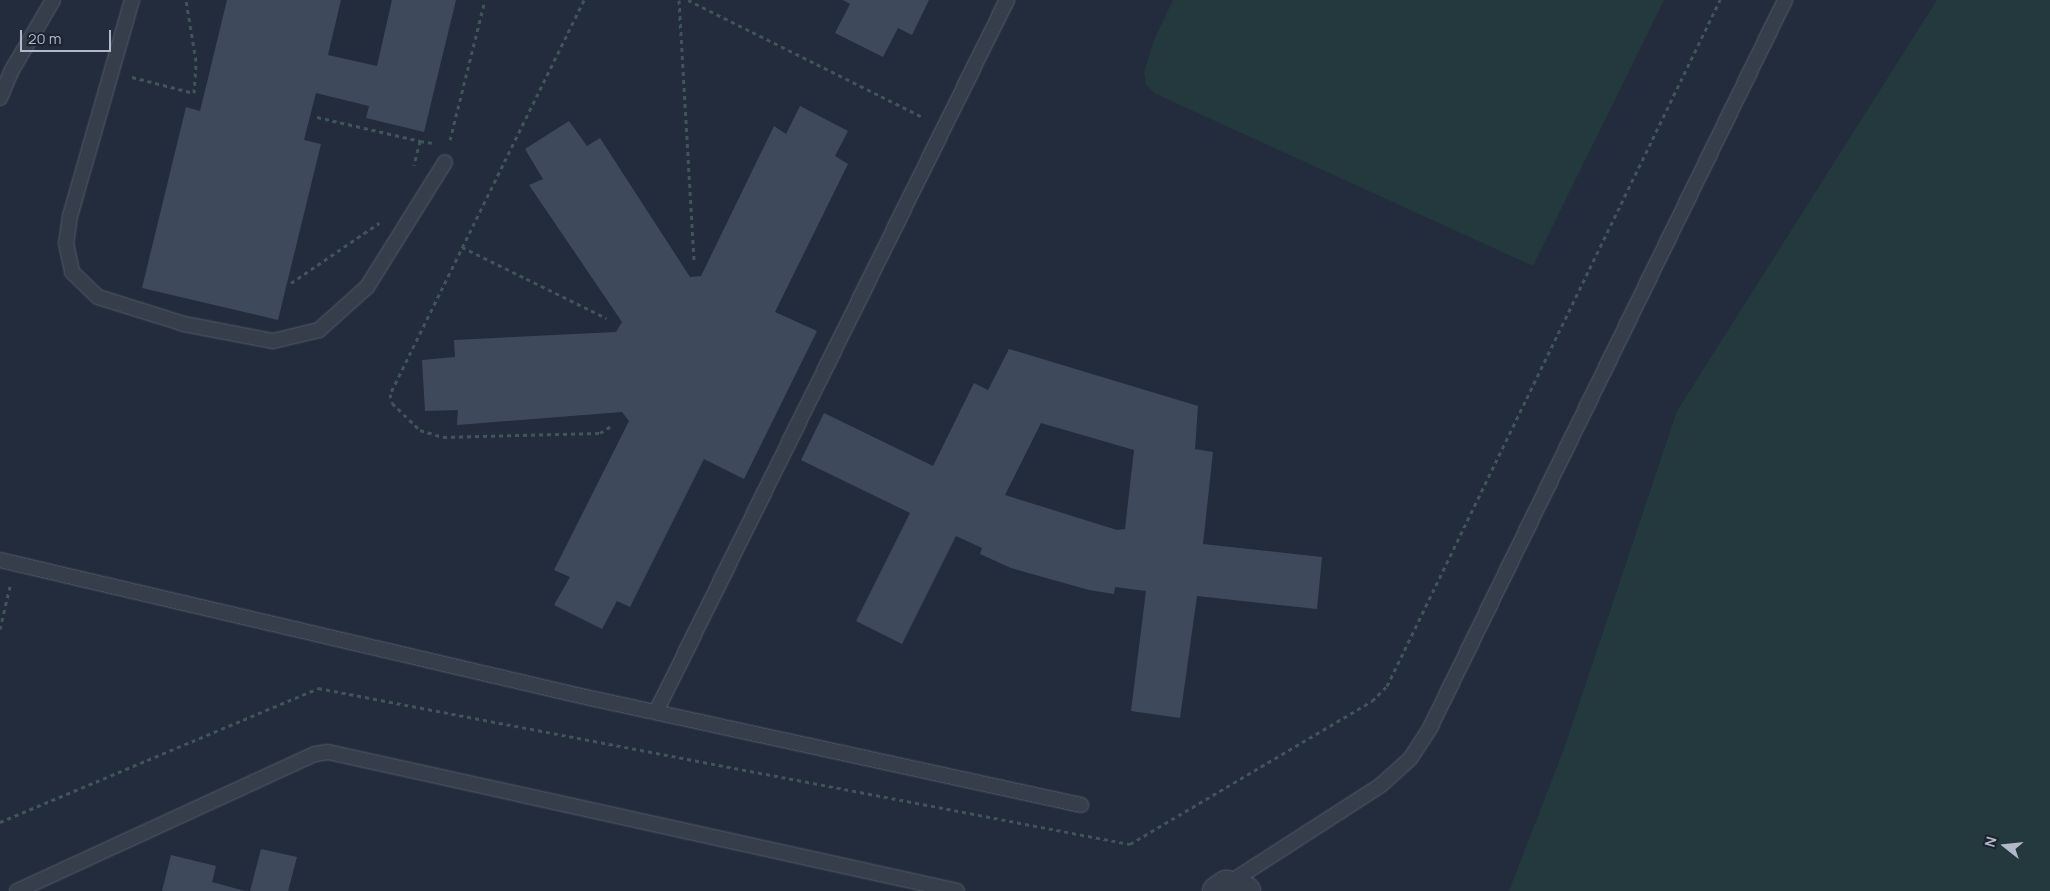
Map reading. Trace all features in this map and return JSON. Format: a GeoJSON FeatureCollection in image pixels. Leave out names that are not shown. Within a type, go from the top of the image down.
{"type":"FeatureCollection","features":[{"type":"Feature","properties":{"kind":"lane"},"geometry":{"type":"LineString","coordinates":[[0,98],[12,70],[53,0]]}},
{"type":"Feature","properties":{"kind":"lane"},"geometry":{"type":"LineString","coordinates":[[132,0],[70,216],[66,243],[72,272],[98,297],[184,324],[273,341],[319,330],[367,288],[445,162]]}},
{"type":"Feature","properties":{"kind":"lane"},"geometry":{"type":"LineString","coordinates":[[656,712],[1007,0]]}},
{"type":"Feature","properties":{"kind":"lane"},"geometry":{"type":"LineString","coordinates":[[1229,889],[1381,785],[1410,758],[1430,728],[1785,0]]}},
{"type":"Feature","properties":{"kind":"lane"},"geometry":{"type":"LineString","coordinates":[[0,560],[656,712],[1081,805]]}},
{"type":"Feature","properties":{"kind":"lane"},"geometry":{"type":"LineString","coordinates":[[17,891],[315,754],[328,752],[957,891]]}},
{"type":"Feature","properties":{"kind":"path"},"geometry":{"type":"LineString","coordinates":[[111,71],[194,93],[196,61],[186,0]]}},
{"type":"Feature","properties":{"kind":"path"},"geometry":{"type":"LineString","coordinates":[[445,162],[485,0]]}},
{"type":"Feature","properties":{"kind":"path"},"geometry":{"type":"LineString","coordinates":[[584,0],[390,394],[392,403],[420,430],[443,437],[600,433],[611,426]]}},
{"type":"Feature","properties":{"kind":"path"},"geometry":{"type":"LineString","coordinates":[[680,0],[694,260]]}},
{"type":"Feature","properties":{"kind":"path"},"geometry":{"type":"LineString","coordinates":[[688,0],[944,128]]}},
{"type":"Feature","properties":{"kind":"path"},"geometry":{"type":"LineString","coordinates":[[0,822],[318,688],[1130,844],[1372,701],[1387,686],[1720,0]]}},
{"type":"Feature","properties":{"kind":"path"},"geometry":{"type":"LineString","coordinates":[[317,117],[420,141],[413,169]]}},
{"type":"Feature","properties":{"kind":"path"},"geometry":{"type":"LineString","coordinates":[[291,283],[388,217]]}},
{"type":"Feature","properties":{"kind":"path"},"geometry":{"type":"LineString","coordinates":[[462,247],[606,318]]}},
{"type":"Feature","properties":{"kind":"path"},"geometry":{"type":"LineString","coordinates":[[0,629],[15,564]]}},
{"type":"Feature","properties":{"kind":"green space"},"geometry":{"type":"Polygon","coordinates":[[[1173,0],[1664,0],[1533,266],[1156,94],[1146,85],[1144,72],[1154,40],[1173,0]]]}},
{"type":"Feature","properties":{"kind":"green space"},"geometry":{"type":"Polygon","coordinates":[[[1937,0],[2050,0],[2050,891],[1509,891],[1565,746],[1677,411],[1937,0]]]}},
{"type":"Feature","properties":{"kind":"building"},"geometry":{"type":"Polygon","coordinates":[[[227,0],[341,0],[328,55],[377,66],[392,0],[456,0],[424,132],[366,118],[369,106],[316,93],[304,140],[321,144],[278,320],[142,288],[186,107],[200,111],[227,0]]]}},
{"type":"Feature","properties":{"kind":"building"},"geometry":{"type":"Polygon","coordinates":[[[843,0],[929,0],[912,35],[898,28],[883,57],[835,33],[850,4],[843,0]]]}},
{"type":"Feature","properties":{"kind":"building"},"geometry":{"type":"Polygon","coordinates":[[[800,106],[848,131],[835,156],[848,164],[775,312],[817,331],[744,479],[704,459],[630,607],[617,601],[602,629],[554,605],[570,577],[554,570],[629,421],[622,412],[457,425],[458,410],[425,411],[422,360],[455,357],[454,340],[616,332],[622,322],[529,185],[543,179],[525,149],[569,121],[587,146],[600,138],[690,277],[701,276],[774,126],[786,134],[800,106]]]}},
{"type":"Feature","properties":{"kind":"building"},"geometry":{"type":"Polygon","coordinates":[[[1009,349],[1198,406],[1195,449],[1213,452],[1203,544],[1322,557],[1317,609],[1197,596],[1180,718],[1131,711],[1146,591],[1115,587],[1114,594],[1089,590],[1011,568],[980,554],[982,548],[956,536],[902,644],[856,621],[910,513],[801,460],[824,413],[933,466],[974,383],[988,390],[1009,349]],[[1041,423],[1005,495],[1117,530],[1125,529],[1134,450],[1041,423]]]}},
{"type":"Feature","properties":{"kind":"building"},"geometry":{"type":"Polygon","coordinates":[[[261,849],[297,857],[288,891],[250,891],[261,849]]]}},
{"type":"Feature","properties":{"kind":"building"},"geometry":{"type":"Polygon","coordinates":[[[171,855],[216,866],[212,882],[245,891],[162,891],[171,855]]]}}]}
